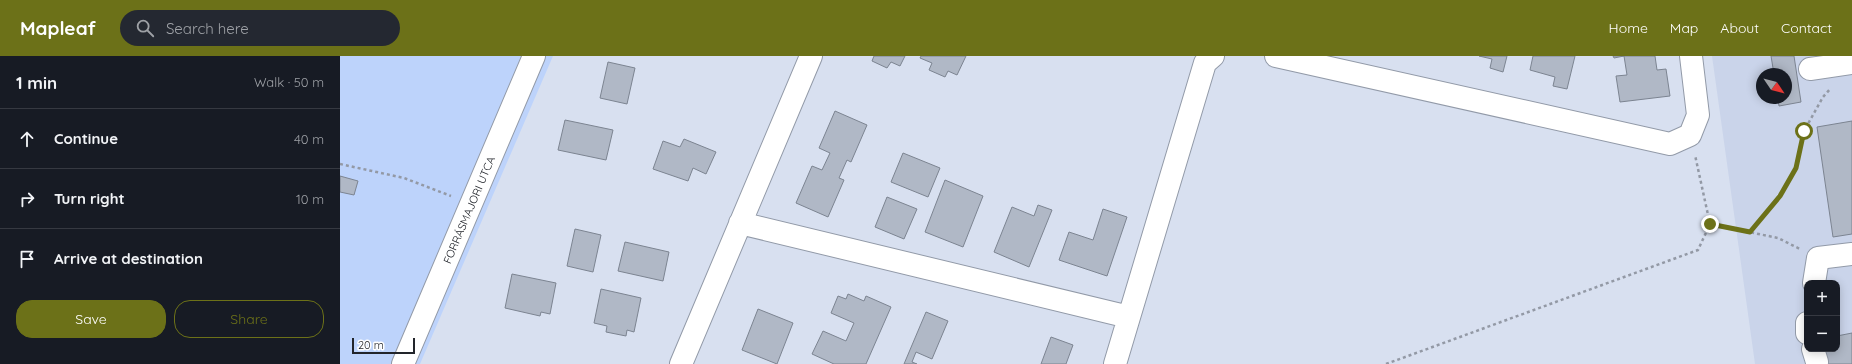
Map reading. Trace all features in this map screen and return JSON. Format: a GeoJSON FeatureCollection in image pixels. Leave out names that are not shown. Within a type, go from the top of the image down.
{"type":"FeatureCollection","features":[{"type":"Feature","properties":{"kind":"street","name":"FORRÁSMAJORI UTCA"},"geometry":{"type":"LineString","coordinates":[[403,364],[534,56]]}},
{"type":"Feature","properties":{"kind":"street"},"geometry":{"type":"LineString","coordinates":[[681,364],[811,56]]}},
{"type":"Feature","properties":{"kind":"street"},"geometry":{"type":"LineString","coordinates":[[1115,364],[1204,63],[1213,56]]}},
{"type":"Feature","properties":{"kind":"street"},"geometry":{"type":"LineString","coordinates":[[1276,56],[1670,144],[1690,135],[1698,115],[1691,56]]}},
{"type":"Feature","properties":{"kind":"street"},"geometry":{"type":"LineString","coordinates":[[1810,69],[1852,63]]}},
{"type":"Feature","properties":{"kind":"street"},"geometry":{"type":"LineString","coordinates":[[740,223],[1129,317]]}},
{"type":"Feature","properties":{"kind":"street"},"geometry":{"type":"LineString","coordinates":[[1814,280],[1818,258],[1852,254]]}},
{"type":"Feature","properties":{"kind":"path"},"geometry":{"type":"LineString","coordinates":[[1750,232],[1780,196],[1796,168],[1804,131],[1823,96],[1832,86]]}},
{"type":"Feature","properties":{"kind":"path"},"geometry":{"type":"LineString","coordinates":[[1386,364],[1698,250],[1710,224],[1690,135]]}},
{"type":"Feature","properties":{"kind":"path"},"geometry":{"type":"LineString","coordinates":[[340,164],[404,178],[472,204]]}},
{"type":"Feature","properties":{"kind":"path"},"geometry":{"type":"LineString","coordinates":[[1710,224],[1778,238],[1818,258]]}},
{"type":"Feature","properties":{"kind":"shaded area"},"geometry":{"type":"Polygon","coordinates":[[[340,56],[553,56],[420,364],[340,364],[340,56]]]}},
{"type":"Feature","properties":{"kind":"shaded area"},"geometry":{"type":"Polygon","coordinates":[[[1712,56],[1852,56],[1852,364],[1755,364],[1712,56]]]}},
{"type":"Feature","properties":{"kind":"building"},"geometry":{"type":"Polygon","coordinates":[[[874,56],[905,56],[900,66],[891,62],[887,68],[872,61],[874,56]]]}},
{"type":"Feature","properties":{"kind":"building"},"geometry":{"type":"Polygon","coordinates":[[[921,56],[966,56],[957,75],[948,71],[945,77],[929,70],[932,63],[920,58],[921,56]]]}},
{"type":"Feature","properties":{"kind":"building"},"geometry":{"type":"Polygon","coordinates":[[[1479,56],[1507,56],[1503,72],[1490,68],[1492,59],[1479,56]]]}},
{"type":"Feature","properties":{"kind":"building"},"geometry":{"type":"Polygon","coordinates":[[[1533,56],[1575,56],[1567,89],[1553,86],[1555,77],[1530,70],[1533,56]]]}},
{"type":"Feature","properties":{"kind":"building"},"geometry":{"type":"Polygon","coordinates":[[[1613,56],[1624,56],[1614,58],[1613,56]]]}},
{"type":"Feature","properties":{"kind":"building"},"geometry":{"type":"Polygon","coordinates":[[[1624,56],[1655,56],[1657,70],[1666,69],[1670,96],[1620,102],[1616,76],[1627,75],[1624,56]]]}},
{"type":"Feature","properties":{"kind":"building"},"geometry":{"type":"Polygon","coordinates":[[[1771,56],[1794,56],[1801,102],[1792,104],[1792,68],[1773,68],[1771,56]]]}},
{"type":"Feature","properties":{"kind":"building"},"geometry":{"type":"Polygon","coordinates":[[[608,62],[635,68],[627,104],[600,98],[608,62]]]}},
{"type":"Feature","properties":{"kind":"building"},"geometry":{"type":"Polygon","coordinates":[[[1779,104],[1790,104],[1779,106],[1779,104]]]}},
{"type":"Feature","properties":{"kind":"building"},"geometry":{"type":"Polygon","coordinates":[[[835,111],[867,125],[851,162],[847,160],[839,178],[844,180],[828,217],[796,203],[812,166],[822,170],[830,153],[819,148],[835,111]]]}},
{"type":"Feature","properties":{"kind":"building"},"geometry":{"type":"Polygon","coordinates":[[[565,120],[613,130],[606,160],[558,150],[565,120]]]}},
{"type":"Feature","properties":{"kind":"building"},"geometry":{"type":"Polygon","coordinates":[[[1852,121],[1852,234],[1833,237],[1817,127],[1852,121]]]}},
{"type":"Feature","properties":{"kind":"building"},"geometry":{"type":"Polygon","coordinates":[[[684,139],[716,152],[706,174],[693,168],[688,181],[653,169],[663,141],[680,147],[684,139]]]}},
{"type":"Feature","properties":{"kind":"building"},"geometry":{"type":"Polygon","coordinates":[[[903,153],[940,168],[928,197],[891,182],[903,153]]]}},
{"type":"Feature","properties":{"kind":"building"},"geometry":{"type":"Polygon","coordinates":[[[340,176],[358,181],[354,195],[340,192],[340,176]]]}},
{"type":"Feature","properties":{"kind":"building"},"geometry":{"type":"Polygon","coordinates":[[[945,180],[983,196],[963,247],[925,232],[945,180]]]}},
{"type":"Feature","properties":{"kind":"building"},"geometry":{"type":"Polygon","coordinates":[[[887,197],[917,209],[904,239],[875,227],[887,197]]]}},
{"type":"Feature","properties":{"kind":"building"},"geometry":{"type":"Polygon","coordinates":[[[1038,205],[1052,210],[1029,267],[994,252],[1012,207],[1034,216],[1038,205]]]}},
{"type":"Feature","properties":{"kind":"building"},"geometry":{"type":"Polygon","coordinates":[[[1103,209],[1127,217],[1107,276],[1059,260],[1069,232],[1093,240],[1103,209]]]}},
{"type":"Feature","properties":{"kind":"building"},"geometry":{"type":"Polygon","coordinates":[[[575,229],[601,235],[593,272],[567,266],[575,229]]]}},
{"type":"Feature","properties":{"kind":"building"},"geometry":{"type":"Polygon","coordinates":[[[625,242],[669,252],[663,281],[618,271],[625,242]]]}},
{"type":"Feature","properties":{"kind":"building"},"geometry":{"type":"Polygon","coordinates":[[[512,274],[556,283],[550,314],[541,312],[540,316],[505,308],[512,274]]]}},
{"type":"Feature","properties":{"kind":"building"},"geometry":{"type":"Polygon","coordinates":[[[601,289],[641,298],[634,332],[627,330],[626,336],[606,332],[607,326],[594,323],[601,289]]]}},
{"type":"Feature","properties":{"kind":"building"},"geometry":{"type":"Polygon","coordinates":[[[848,294],[864,301],[866,296],[891,307],[866,364],[834,364],[812,354],[823,331],[846,341],[854,323],[831,313],[838,296],[846,299],[848,294]]]}},
{"type":"Feature","properties":{"kind":"building"},"geometry":{"type":"Polygon","coordinates":[[[758,309],[793,323],[777,364],[742,350],[758,309]]]}},
{"type":"Feature","properties":{"kind":"building"},"geometry":{"type":"Polygon","coordinates":[[[926,312],[948,321],[932,359],[916,352],[912,362],[917,364],[904,364],[926,312]]]}},
{"type":"Feature","properties":{"kind":"building"},"geometry":{"type":"Polygon","coordinates":[[[1852,333],[1852,364],[1827,364],[1825,352],[1840,352],[1840,335],[1852,333]]]}},
{"type":"Feature","properties":{"kind":"building"},"geometry":{"type":"Polygon","coordinates":[[[1051,337],[1073,345],[1066,364],[1041,364],[1051,337]]]}},
{"type":"Feature","properties":{"kind":"route"},"geometry":{"type":"LineString","coordinates":[[1710,224],[1750,232],[1780,196],[1796,168],[1804,131]]}}]}
